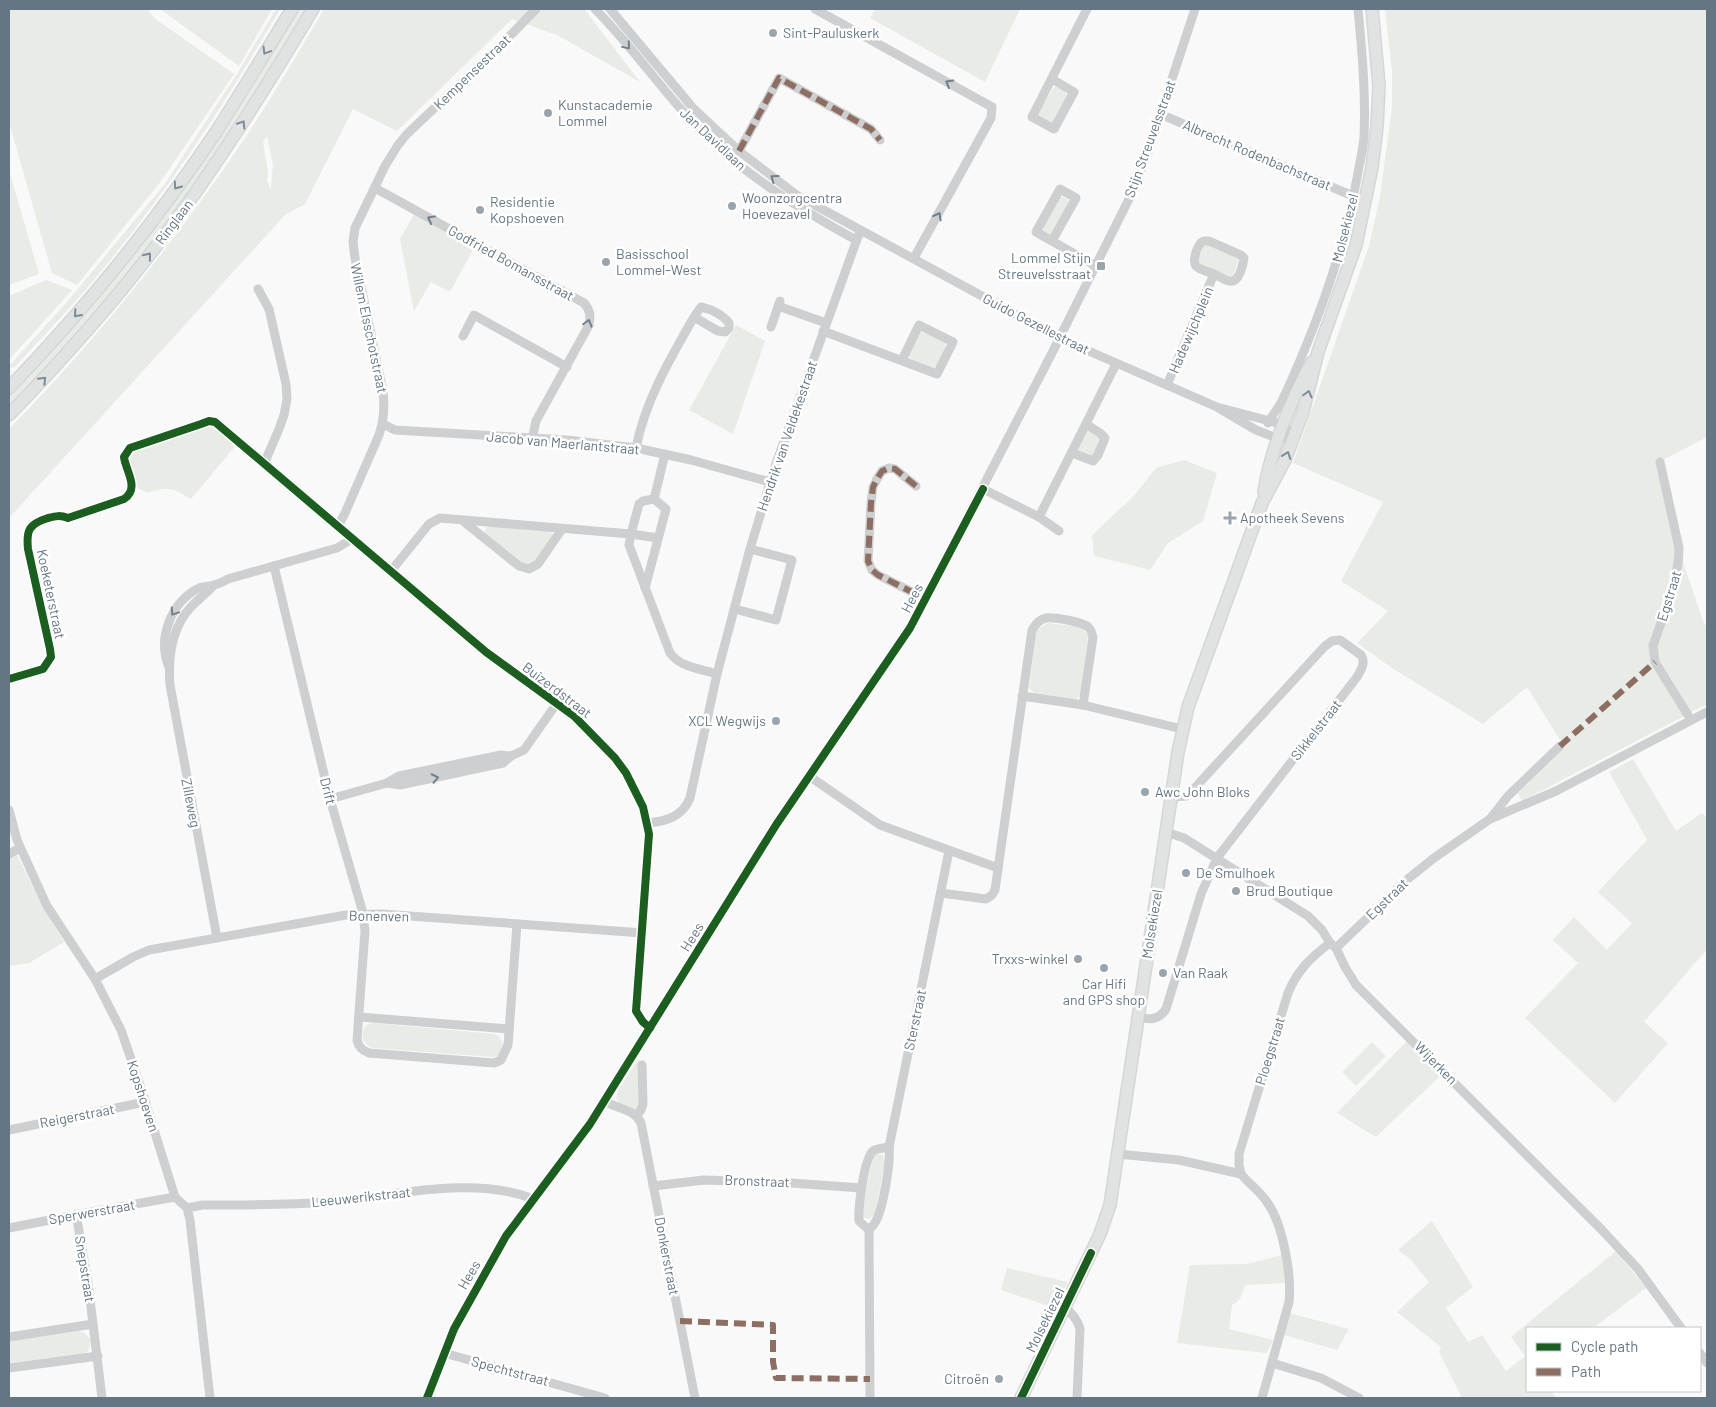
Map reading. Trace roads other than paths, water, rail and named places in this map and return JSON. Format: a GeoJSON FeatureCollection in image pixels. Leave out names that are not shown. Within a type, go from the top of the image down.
{"type":"FeatureCollection","features":[{"type":"Feature","properties":{"kind":"main road","name":"Ringlaan"},"geometry":{"type":"LineString","coordinates":[[9,388],[92,296],[168,200],[216,132],[292,9]]}},
{"type":"Feature","properties":{"kind":"main road","name":"Ringlaan"},"geometry":{"type":"LineString","coordinates":[[9,415],[119,293],[171,226],[223,154],[313,9]]}},
{"type":"Feature","properties":{"kind":"main road","name":"Molsekiezel"},"geometry":{"type":"LineString","coordinates":[[1021,1398],[1106,1221],[1118,1154],[1182,729],[1188,707],[1262,503],[1285,460],[1306,400],[1318,352],[1356,245],[1372,167],[1377,127],[1379,85],[1372,9]]}},
{"type":"Feature","properties":{"kind":"main road","name":"Molsekiezel"},"geometry":{"type":"LineString","coordinates":[[1262,503],[1268,473],[1284,425],[1300,386],[1318,352]]}},
{"type":"Feature","properties":{"kind":"street","name":"Kempensestraat"},"geometry":{"type":"LineString","coordinates":[[407,134],[536,9]]}},
{"type":"Feature","properties":{"kind":"street","name":"Jan Davidlaan"},"geometry":{"type":"LineString","coordinates":[[595,9],[704,134],[741,167],[772,191],[856,240]]}},
{"type":"Feature","properties":{"kind":"street","name":"Jan Davidlaan"},"geometry":{"type":"LineString","coordinates":[[610,9],[693,108],[739,151],[798,196],[860,231]]}},
{"type":"Feature","properties":{"kind":"street"},"geometry":{"type":"LineString","coordinates":[[815,9],[992,108],[991,118],[914,258]]}},
{"type":"Feature","properties":{"kind":"street"},"geometry":{"type":"LineString","coordinates":[[1052,79],[1074,92],[1054,129],[1032,117],[1087,9]]}},
{"type":"Feature","properties":{"kind":"street","name":"Stijn Streuvelsstraat"},"geometry":{"type":"LineString","coordinates":[[1059,338],[1132,195],[1196,9]]}},
{"type":"Feature","properties":{"kind":"street","name":"Molsekiezel"},"geometry":{"type":"LineString","coordinates":[[1264,433],[1288,386],[1323,300],[1336,263],[1353,196],[1364,140],[1365,102],[1358,9]]}},
{"type":"Feature","properties":{"kind":"street"},"geometry":{"type":"LineString","coordinates":[[611,27],[620,20]]}},
{"type":"Feature","properties":{"kind":"street"},"geometry":{"type":"LineString","coordinates":[[658,82],[666,76]]}},
{"type":"Feature","properties":{"kind":"street","name":"Jan Davidlaan"},"geometry":{"type":"LineString","coordinates":[[739,151],[779,78],[872,129],[880,140]]}},
{"type":"Feature","properties":{"kind":"street","name":"Albrecht Rodenbachstraat"},"geometry":{"type":"LineString","coordinates":[[1160,114],[1353,196]]}},
{"type":"Feature","properties":{"kind":"street","name":"Willem Elsschotstraat"},"geometry":{"type":"LineString","coordinates":[[338,526],[355,492],[383,424],[385,408],[353,242],[357,222],[385,166],[407,134]]}},
{"type":"Feature","properties":{"kind":"street","name":"Godfried Bomansstraat"},"geometry":{"type":"LineString","coordinates":[[375,188],[584,303],[589,309],[591,316],[589,325],[536,421],[532,439]]}},
{"type":"Feature","properties":{"kind":"street"},"geometry":{"type":"LineString","coordinates":[[1052,241],[1076,198],[1060,189],[1036,232],[1096,266]]}},
{"type":"Feature","properties":{"kind":"street"},"geometry":{"type":"LineString","coordinates":[[793,204],[798,196]]}},
{"type":"Feature","properties":{"kind":"street","name":"Guido Gezellestraat"},"geometry":{"type":"LineString","coordinates":[[860,231],[914,258],[1059,338],[1217,407],[1236,419],[1279,439]]}},
{"type":"Feature","properties":{"kind":"street","name":"Hendrik van Veldekestraat"},"geometry":{"type":"LineString","coordinates":[[648,823],[668,820],[681,812],[686,806],[694,784],[717,674],[770,482],[860,231]]}},
{"type":"Feature","properties":{"kind":"street","name":"Hadewijchplein"},"geometry":{"type":"LineString","coordinates":[[1204,241],[1241,255],[1244,258],[1237,279],[1234,281],[1230,282],[1214,274],[1197,267],[1194,261],[1201,243],[1204,241]]}},
{"type":"Feature","properties":{"kind":"street","name":"Hadewijchplein"},"geometry":{"type":"LineString","coordinates":[[1167,385],[1214,274]]}},
{"type":"Feature","properties":{"kind":"street"},"geometry":{"type":"LineString","coordinates":[[258,289],[269,309],[286,384],[287,399],[284,415],[264,464]]}},
{"type":"Feature","properties":{"kind":"street"},"geometry":{"type":"LineString","coordinates":[[770,327],[779,303],[825,327],[902,360],[937,374],[953,342],[919,325],[902,360]]}},
{"type":"Feature","properties":{"kind":"street"},"geometry":{"type":"LineString","coordinates":[[463,336],[474,315],[567,367]]}},
{"type":"Feature","properties":{"kind":"street"},"geometry":{"type":"LineString","coordinates":[[636,448],[646,410],[679,342],[694,317]]}},
{"type":"Feature","properties":{"kind":"street","name":"Hees"},"geometry":{"type":"LineString","coordinates":[[427,1398],[454,1329],[506,1236],[562,1164],[605,1101],[809,776],[910,628],[983,490],[1059,338]]}},
{"type":"Feature","properties":{"kind":"street"},"geometry":{"type":"LineString","coordinates":[[1039,517],[1116,364]]}},
{"type":"Feature","properties":{"kind":"street","name":"Guido Gezellestraat"},"geometry":{"type":"LineString","coordinates":[[1217,407],[1284,425]]}},
{"type":"Feature","properties":{"kind":"street","name":"Koeketerstraat"},"geometry":{"type":"LineString","coordinates":[[9,678],[43,669],[51,657],[28,549],[27,537],[32,526],[37,521],[58,515],[68,518],[124,499],[132,489],[124,457],[130,448],[209,421],[221,426],[264,464]]}},
{"type":"Feature","properties":{"kind":"street","name":"Jacob van Maerlantstraat"},"geometry":{"type":"LineString","coordinates":[[383,424],[395,430],[567,440],[636,448],[770,482]]}},
{"type":"Feature","properties":{"kind":"street"},"geometry":{"type":"LineString","coordinates":[[1072,453],[1093,461],[1103,446],[1105,438],[1086,424]]}},
{"type":"Feature","properties":{"kind":"street"},"geometry":{"type":"LineString","coordinates":[[1279,439],[1293,436],[1284,425]]}},
{"type":"Feature","properties":{"kind":"street"},"geometry":{"type":"LineString","coordinates":[[654,499],[665,454]]}},
{"type":"Feature","properties":{"kind":"street","name":"Egstraat"},"geometry":{"type":"LineString","coordinates":[[1660,462],[1679,548],[1679,562],[1676,578],[1653,646],[1653,654],[1655,662],[1691,720]]}},
{"type":"Feature","properties":{"kind":"street","name":"Buizerdstraat"},"geometry":{"type":"LineString","coordinates":[[264,464],[486,652],[574,716],[616,758],[635,789],[648,823],[649,849],[636,1011],[643,1022],[650,1028]]}},
{"type":"Feature","properties":{"kind":"street"},"geometry":{"type":"LineString","coordinates":[[916,486],[895,470],[890,468],[882,471],[873,487],[868,562],[872,570],[878,575],[926,599]]}},
{"type":"Feature","properties":{"kind":"street"},"geometry":{"type":"LineString","coordinates":[[983,490],[1039,517],[1058,531]]}},
{"type":"Feature","properties":{"kind":"street"},"geometry":{"type":"LineString","coordinates":[[654,499],[643,501],[639,504],[629,545],[670,653],[675,659],[688,666],[717,674]]}},
{"type":"Feature","properties":{"kind":"street"},"geometry":{"type":"LineString","coordinates":[[645,588],[666,509],[654,499]]}},
{"type":"Feature","properties":{"kind":"street"},"geometry":{"type":"LineString","coordinates":[[392,571],[429,524],[440,518],[631,534],[658,538]]}},
{"type":"Feature","properties":{"kind":"street"},"geometry":{"type":"LineString","coordinates":[[463,521],[520,566],[529,569],[538,564],[562,529]]}},
{"type":"Feature","properties":{"kind":"street","name":"Zilleweg"},"geometry":{"type":"LineString","coordinates":[[217,938],[168,666],[164,654],[164,642],[170,618],[181,602],[200,588],[213,586],[228,579],[337,548],[352,538]]}},
{"type":"Feature","properties":{"kind":"street"},"geometry":{"type":"LineString","coordinates":[[735,609],[776,620],[792,560],[750,549]]}},
{"type":"Feature","properties":{"kind":"street","name":"Drift"},"geometry":{"type":"LineString","coordinates":[[274,566],[330,799],[364,913],[365,931],[358,1047],[369,1054],[494,1063],[501,1060],[507,1051],[517,924]]}},
{"type":"Feature","properties":{"kind":"street"},"geometry":{"type":"LineString","coordinates":[[940,893],[986,899],[995,890],[1032,630],[1037,622],[1046,618],[1080,622],[1087,625],[1091,630],[1093,637],[1083,705]]}},
{"type":"Feature","properties":{"kind":"street","name":"Sikkelstraat"},"geometry":{"type":"LineString","coordinates":[[1138,1017],[1154,1019],[1162,1016],[1166,1009],[1201,894],[1217,858],[1357,677],[1363,664],[1361,655],[1340,640],[1332,641],[1325,646],[1191,792],[1186,796],[1172,797]]}},
{"type":"Feature","properties":{"kind":"street"},"geometry":{"type":"LineString","coordinates":[[1022,696],[1083,705],[1182,729]]}},
{"type":"Feature","properties":{"kind":"street"},"geometry":{"type":"LineString","coordinates":[[330,799],[387,783],[399,776],[501,754],[511,756],[524,750],[557,703]]}},
{"type":"Feature","properties":{"kind":"street","name":"Egstraat"},"geometry":{"type":"LineString","coordinates":[[1333,946],[1409,878],[1490,819],[1556,790],[1707,712]]}},
{"type":"Feature","properties":{"kind":"street","name":"Egstraat"},"geometry":{"type":"LineString","coordinates":[[1490,819],[1508,796],[1560,746]]}},
{"type":"Feature","properties":{"kind":"street"},"geometry":{"type":"LineString","coordinates":[[809,776],[880,825],[998,868]]}},
{"type":"Feature","properties":{"kind":"street","name":"Kopshoeven"},"geometry":{"type":"LineString","coordinates":[[9,811],[20,848],[47,906],[94,979],[121,1030],[176,1197],[187,1208]]}},
{"type":"Feature","properties":{"kind":"street","name":"Wijerken"},"geometry":{"type":"LineString","coordinates":[[1166,832],[1184,838],[1308,916],[1322,930],[1356,985],[1602,1230],[1638,1269],[1680,1327]]}},
{"type":"Feature","properties":{"kind":"street"},"geometry":{"type":"LineString","coordinates":[[9,854],[20,848]]}},
{"type":"Feature","properties":{"kind":"street","name":"Sterstraat"},"geometry":{"type":"LineString","coordinates":[[870,1398],[869,1230],[876,1222],[879,1212],[890,1157],[889,1147],[949,851]]}},
{"type":"Feature","properties":{"kind":"street","name":"Bonenven"},"geometry":{"type":"LineString","coordinates":[[94,979],[149,950],[346,914],[364,913],[642,933]]}},
{"type":"Feature","properties":{"kind":"street","name":"Ploegstraat"},"geometry":{"type":"LineString","coordinates":[[1241,1174],[1239,1154],[1293,980],[1304,965],[1333,946]]}},
{"type":"Feature","properties":{"kind":"street"},"geometry":{"type":"LineString","coordinates":[[359,1017],[509,1029]]}},
{"type":"Feature","properties":{"kind":"street","name":"Donkerstraat"},"geometry":{"type":"LineString","coordinates":[[642,1065],[642,1104],[637,1116],[641,1123],[695,1398]]}},
{"type":"Feature","properties":{"kind":"street"},"geometry":{"type":"LineString","coordinates":[[605,1101],[614,1107],[632,1111],[637,1116]]}},
{"type":"Feature","properties":{"kind":"street","name":"Reigerstraat"},"geometry":{"type":"LineString","coordinates":[[9,1130],[145,1102]]}},
{"type":"Feature","properties":{"kind":"street","name":"Sterstraat"},"geometry":{"type":"LineString","coordinates":[[869,1230],[859,1221],[861,1188],[869,1156],[874,1151],[889,1147]]}},
{"type":"Feature","properties":{"kind":"street"},"geometry":{"type":"LineString","coordinates":[[1118,1154],[1179,1160],[1241,1174],[1266,1200],[1271,1208],[1284,1248],[1290,1278],[1289,1302],[1262,1398]]}},
{"type":"Feature","properties":{"kind":"street","name":"Bronstraat"},"geometry":{"type":"LineString","coordinates":[[653,1186],[704,1180],[861,1188]]}},
{"type":"Feature","properties":{"kind":"street","name":"Leeuwerikstraat"},"geometry":{"type":"LineString","coordinates":[[187,1208],[203,1205],[329,1202],[450,1188],[510,1191],[534,1199]]}},
{"type":"Feature","properties":{"kind":"street","name":"Sperwerstraat"},"geometry":{"type":"LineString","coordinates":[[9,1228],[76,1214],[176,1197]]}},
{"type":"Feature","properties":{"kind":"street"},"geometry":{"type":"LineString","coordinates":[[187,1208],[190,1220],[210,1398]]}},
{"type":"Feature","properties":{"kind":"street","name":"Snepstraat"},"geometry":{"type":"LineString","coordinates":[[76,1214],[98,1356],[102,1398]]}},
{"type":"Feature","properties":{"kind":"street"},"geometry":{"type":"LineString","coordinates":[[1065,1307],[1079,1323],[1080,1329],[1078,1398]]}},
{"type":"Feature","properties":{"kind":"street"},"geometry":{"type":"LineString","coordinates":[[9,1337],[93,1324]]}},
{"type":"Feature","properties":{"kind":"street","name":"Spechtstraat"},"geometry":{"type":"LineString","coordinates":[[444,1353],[604,1398]]}},
{"type":"Feature","properties":{"kind":"street"},"geometry":{"type":"LineString","coordinates":[[9,1368],[98,1356]]}},
{"type":"Feature","properties":{"kind":"street"},"geometry":{"type":"LineString","coordinates":[[1272,1363],[1321,1378],[1359,1398]]}},
{"type":"Feature","properties":{"kind":"place","name":"Sint-Pauluskerk"},"geometry":{"type":"Point","coordinates":[773,33]}},
{"type":"Feature","properties":{"kind":"place","name":"Kunstacademie Lommel"},"geometry":{"type":"Point","coordinates":[548,113]}},
{"type":"Feature","properties":{"kind":"place","name":"Woonzorgcentra Hoevezavel"},"geometry":{"type":"Point","coordinates":[732,206]}},
{"type":"Feature","properties":{"kind":"place","name":"Residentie Kopshoeven"},"geometry":{"type":"Point","coordinates":[480,210]}},
{"type":"Feature","properties":{"kind":"place","name":"Basisschool Lommel-West"},"geometry":{"type":"Point","coordinates":[606,262]}},
{"type":"Feature","properties":{"kind":"place","name":"Lommel Stijn Streuvelsstraat"},"geometry":{"type":"Point","coordinates":[1101,266]}},
{"type":"Feature","properties":{"kind":"place","name":"Apotheek Sevens"},"geometry":{"type":"Point","coordinates":[1230,518]}},
{"type":"Feature","properties":{"kind":"place","name":"XCL Wegwijs"},"geometry":{"type":"Point","coordinates":[776,721]}},
{"type":"Feature","properties":{"kind":"place","name":"Awc John Bloks"},"geometry":{"type":"Point","coordinates":[1145,792]}},
{"type":"Feature","properties":{"kind":"place","name":"De Smulhoek"},"geometry":{"type":"Point","coordinates":[1186,873]}},
{"type":"Feature","properties":{"kind":"place","name":"Brud Boutique"},"geometry":{"type":"Point","coordinates":[1236,891]}},
{"type":"Feature","properties":{"kind":"place","name":"Trxxs-winkel"},"geometry":{"type":"Point","coordinates":[1078,959]}},
{"type":"Feature","properties":{"kind":"place","name":"Car Hifi and GPS shop"},"geometry":{"type":"Point","coordinates":[1104,968]}},
{"type":"Feature","properties":{"kind":"place","name":"Van Raak"},"geometry":{"type":"Point","coordinates":[1163,973]}},
{"type":"Feature","properties":{"kind":"place","name":"Citroën"},"geometry":{"type":"Point","coordinates":[999,1379]}}]}
